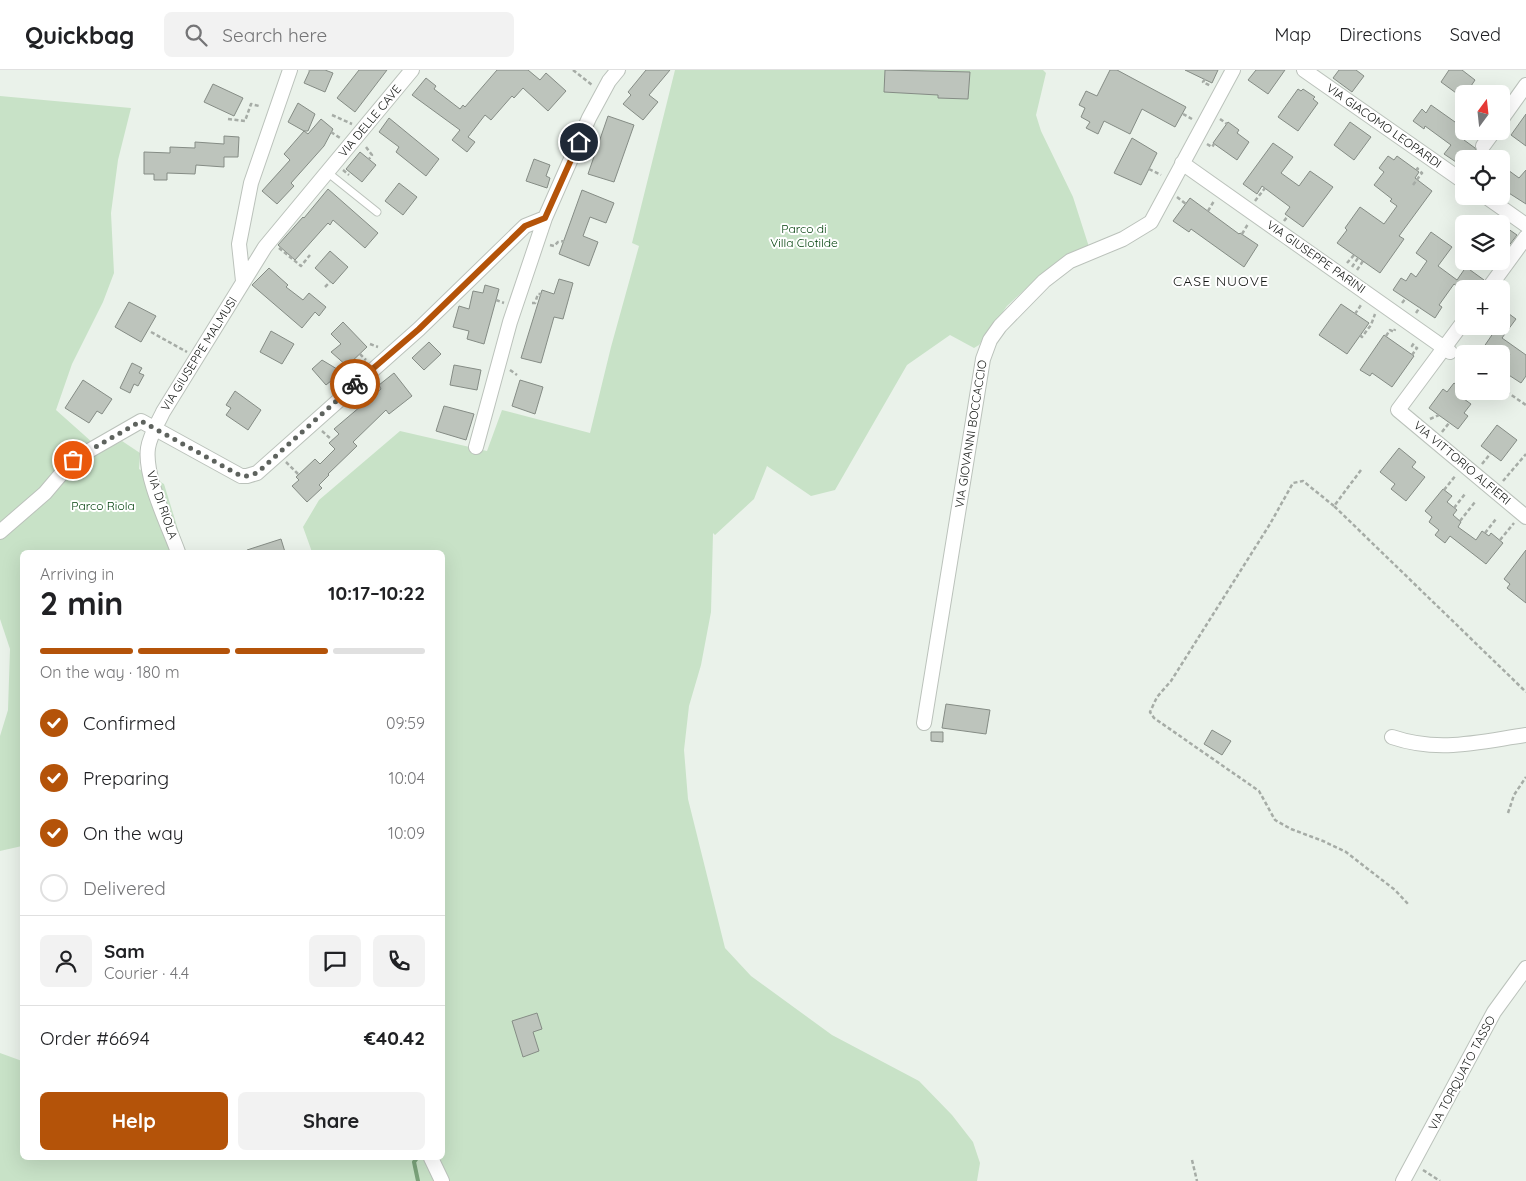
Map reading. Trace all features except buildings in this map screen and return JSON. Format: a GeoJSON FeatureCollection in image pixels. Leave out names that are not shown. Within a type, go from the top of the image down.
{"type":"FeatureCollection","features":[{"type":"Feature","properties":{"kind":"street"},"geometry":{"type":"LineString","coordinates":[[243,281],[239,244],[251,183],[290,70]]}},
{"type":"Feature","properties":{"kind":"street","name":"VIA DELLE CAVE"},"geometry":{"type":"LineString","coordinates":[[260,256],[412,70]]}},
{"type":"Feature","properties":{"kind":"street"},"geometry":{"type":"LineString","coordinates":[[476,447],[510,322],[545,218],[589,118],[609,81],[618,70]]}},
{"type":"Feature","properties":{"kind":"street","name":"VIA GIOVANNI BOCCACCIO"},"geometry":{"type":"LineString","coordinates":[[924,723],[983,359],[990,340],[1000,326],[1044,281],[1070,261],[1122,239],[1151,222],[1234,70]]}},
{"type":"Feature","properties":{"kind":"street","name":"VIA GIACOMO LEOPARDI"},"geometry":{"type":"LineString","coordinates":[[1304,70],[1455,176]]}},
{"type":"Feature","properties":{"kind":"street"},"geometry":{"type":"LineString","coordinates":[[1510,107],[1526,85]]}},
{"type":"Feature","properties":{"kind":"street"},"geometry":{"type":"LineString","coordinates":[[1483,146],[1487,140]]}},
{"type":"Feature","properties":{"kind":"street","name":"VIA GIUSEPPE PARINI"},"geometry":{"type":"LineString","coordinates":[[1182,163],[1447,350]]}},
{"type":"Feature","properties":{"kind":"street"},"geometry":{"type":"LineString","coordinates":[[1498,205],[1526,225]]}},
{"type":"Feature","properties":{"kind":"street"},"geometry":{"type":"LineString","coordinates":[[0,532],[45,493],[73,460],[141,421],[241,476],[257,473],[419,329],[525,226],[545,218]]}},
{"type":"Feature","properties":{"kind":"street"},"geometry":{"type":"LineString","coordinates":[[1495,280],[1526,237]]}},
{"type":"Feature","properties":{"kind":"street"},"geometry":{"type":"LineString","coordinates":[[239,244],[260,256]]}},
{"type":"Feature","properties":{"kind":"street","name":"VIA GIUSEPPE MALMUSI"},"geometry":{"type":"LineString","coordinates":[[156,428],[163,412],[260,256]]}},
{"type":"Feature","properties":{"kind":"street"},"geometry":{"type":"LineString","coordinates":[[1447,350],[1456,335]]}},
{"type":"Feature","properties":{"kind":"street","name":"VIA VITTORIO ALFIERI"},"geometry":{"type":"LineString","coordinates":[[1447,350],[1398,410],[1522,521]]}},
{"type":"Feature","properties":{"kind":"street","name":"VIA DI RIOLA"},"geometry":{"type":"LineString","coordinates":[[156,428],[148,449],[148,472],[177,550]]}},
{"type":"Feature","properties":{"kind":"street"},"geometry":{"type":"LineString","coordinates":[[1392,737],[1412,744],[1442,747],[1526,735]]}},
{"type":"Feature","properties":{"kind":"street","name":"VIA TORQUATO TASSO"},"geometry":{"type":"LineString","coordinates":[[1404,1181],[1494,1012],[1526,968]]}},
{"type":"Feature","properties":{"kind":"street"},"geometry":{"type":"LineString","coordinates":[[432,1160],[442,1181]]}},
{"type":"Feature","properties":{"kind":"lane"},"geometry":{"type":"LineString","coordinates":[[328,172],[377,212]]}},
{"type":"Feature","properties":{"kind":"path"},"geometry":{"type":"LineString","coordinates":[[573,70],[595,88]]}},
{"type":"Feature","properties":{"kind":"path"},"geometry":{"type":"LineString","coordinates":[[1205,79],[1203,82],[1213,86],[1211,88]]}},
{"type":"Feature","properties":{"kind":"path"},"geometry":{"type":"LineString","coordinates":[[228,119],[244,121],[251,104],[259,106]]}},
{"type":"Feature","properties":{"kind":"path"},"geometry":{"type":"LineString","coordinates":[[1183,114],[1197,121]]}},
{"type":"Feature","properties":{"kind":"path"},"geometry":{"type":"LineString","coordinates":[[332,115],[356,126]]}},
{"type":"Feature","properties":{"kind":"path"},"geometry":{"type":"LineString","coordinates":[[1218,118],[1227,124]]}},
{"type":"Feature","properties":{"kind":"path"},"geometry":{"type":"LineString","coordinates":[[331,132],[344,140]]}},
{"type":"Feature","properties":{"kind":"path"},"geometry":{"type":"LineString","coordinates":[[366,147],[372,155],[369,159]]}},
{"type":"Feature","properties":{"kind":"path"},"geometry":{"type":"LineString","coordinates":[[1413,185],[1422,172],[1418,169],[1421,164]]}},
{"type":"Feature","properties":{"kind":"path"},"geometry":{"type":"LineString","coordinates":[[1149,169],[1167,178]]}},
{"type":"Feature","properties":{"kind":"path"},"geometry":{"type":"LineString","coordinates":[[1253,204],[1264,188]]}},
{"type":"Feature","properties":{"kind":"path"},"geometry":{"type":"LineString","coordinates":[[1174,195],[1186,204]]}},
{"type":"Feature","properties":{"kind":"path"},"geometry":{"type":"LineString","coordinates":[[1208,210],[1217,198]]}},
{"type":"Feature","properties":{"kind":"path"},"geometry":{"type":"LineString","coordinates":[[1242,234],[1250,221]]}},
{"type":"Feature","properties":{"kind":"path"},"geometry":{"type":"LineString","coordinates":[[545,244],[554,246],[558,242],[564,241]]}},
{"type":"Feature","properties":{"kind":"path"},"geometry":{"type":"LineString","coordinates":[[275,245],[301,266],[310,255]]}},
{"type":"Feature","properties":{"kind":"path"},"geometry":{"type":"LineString","coordinates":[[1348,264],[1354,255]]}},
{"type":"Feature","properties":{"kind":"path"},"geometry":{"type":"LineString","coordinates":[[1352,267],[1358,258]]}},
{"type":"Feature","properties":{"kind":"path"},"geometry":{"type":"LineString","coordinates":[[1357,270],[1363,261]]}},
{"type":"Feature","properties":{"kind":"path"},"geometry":{"type":"LineString","coordinates":[[325,287],[330,282]]}},
{"type":"Feature","properties":{"kind":"path"},"geometry":{"type":"LineString","coordinates":[[535,304],[538,294],[541,294]]}},
{"type":"Feature","properties":{"kind":"path"},"geometry":{"type":"LineString","coordinates":[[1355,314],[1364,300]]}},
{"type":"Feature","properties":{"kind":"path"},"geometry":{"type":"LineString","coordinates":[[1360,335],[1362,337],[1371,324],[1376,309]]}},
{"type":"Feature","properties":{"kind":"path"},"geometry":{"type":"LineString","coordinates":[[1386,336],[1390,330],[1394,332],[1398,325]]}},
{"type":"Feature","properties":{"kind":"path"},"geometry":{"type":"LineString","coordinates":[[151,332],[191,355]]}},
{"type":"Feature","properties":{"kind":"path"},"geometry":{"type":"LineString","coordinates":[[1412,355],[1417,348],[1412,346],[1417,338]]}},
{"type":"Feature","properties":{"kind":"path"},"geometry":{"type":"LineString","coordinates":[[1510,394],[1526,405]]}},
{"type":"Feature","properties":{"kind":"path"},"geometry":{"type":"LineString","coordinates":[[318,427],[332,440]]}},
{"type":"Feature","properties":{"kind":"path"},"geometry":{"type":"LineString","coordinates":[[1479,468],[1491,453]]}},
{"type":"Feature","properties":{"kind":"path"},"geometry":{"type":"LineString","coordinates":[[1500,487],[1526,454]]}},
{"type":"Feature","properties":{"kind":"path"},"geometry":{"type":"LineString","coordinates":[[284,459],[298,474]]}},
{"type":"Feature","properties":{"kind":"path"},"geometry":{"type":"LineString","coordinates":[[1334,506],[1361,470]]}},
{"type":"Feature","properties":{"kind":"path"},"geometry":{"type":"LineString","coordinates":[[1444,490],[1456,475]]}},
{"type":"Feature","properties":{"kind":"path"},"geometry":{"type":"LineString","coordinates":[[1409,905],[1396,890],[1346,852],[1323,840],[1291,829],[1275,820],[1258,791],[1154,718],[1150,712],[1157,697],[1171,681],[1270,524],[1293,483],[1303,480],[1334,506],[1526,692]]}},
{"type":"Feature","properties":{"kind":"path"},"geometry":{"type":"LineString","coordinates":[[1454,508],[1465,494]]}},
{"type":"Feature","properties":{"kind":"path"},"geometry":{"type":"LineString","coordinates":[[1460,521],[1475,502]]}},
{"type":"Feature","properties":{"kind":"path"},"geometry":{"type":"LineString","coordinates":[[1485,533],[1496,519]]}},
{"type":"Feature","properties":{"kind":"path"},"geometry":{"type":"LineString","coordinates":[[1500,540],[1514,523],[1522,521]]}},
{"type":"Feature","properties":{"kind":"path"},"geometry":{"type":"LineString","coordinates":[[1508,813],[1514,795],[1526,777]]}},
{"type":"Feature","properties":{"kind":"path"},"geometry":{"type":"LineString","coordinates":[[1192,1160],[1197,1181]]}},
{"type":"Feature","properties":{"kind":"path"},"geometry":{"type":"LineString","coordinates":[[1412,1166],[1431,1173],[1440,1181]]}},
{"type":"Feature","properties":{"kind":"green space","name":"Parco di Villa Clotilde"},"geometry":{"type":"Polygon","coordinates":[[[675,70],[1043,70],[1046,73],[1036,115],[1041,131],[1073,197],[1089,247],[1034,281],[1007,306],[979,345],[974,348],[950,335],[907,365],[835,490],[811,496],[767,466],[754,499],[715,535],[713,533],[711,612],[701,665],[689,706],[684,750],[688,799],[725,948],[751,976],[832,1035],[919,1081],[952,1115],[973,1142],[980,1163],[977,1181],[0,1181],[0,1053],[20,1060],[20,1160],[445,1160],[445,550],[311,550],[303,527],[319,500],[400,431],[487,451],[502,410],[590,433],[639,246],[632,243],[675,70]]]}},
{"type":"Feature","properties":{"kind":"green space","name":"Parco Riola"},"geometry":{"type":"Polygon","coordinates":[[[0,96],[131,108],[118,160],[111,213],[114,273],[103,302],[72,364],[56,410],[102,451],[122,441],[140,453],[139,469],[164,484],[184,550],[20,550],[20,846],[0,851],[0,736],[8,710],[10,649],[0,619],[0,96]]]}},
{"type":"Feature","properties":{"kind":"waterway"},"geometry":{"type":"LineString","coordinates":[[416,1160],[414,1162],[418,1181]]}},
{"type":"Feature","properties":{"kind":"way so far"},"geometry":{"type":"LineString","coordinates":[[73,460],[141,421],[241,476],[247,476],[257,473],[355,384]]}},
{"type":"Feature","properties":{"kind":"district","name":"CASE NUOVE"},"geometry":{"type":"Point","coordinates":[1221,281]}},
{"type":"Feature","properties":{"kind":"route"},"geometry":{"type":"LineString","coordinates":[[355,384],[419,329],[525,226],[545,218],[579,142]]}}]}
